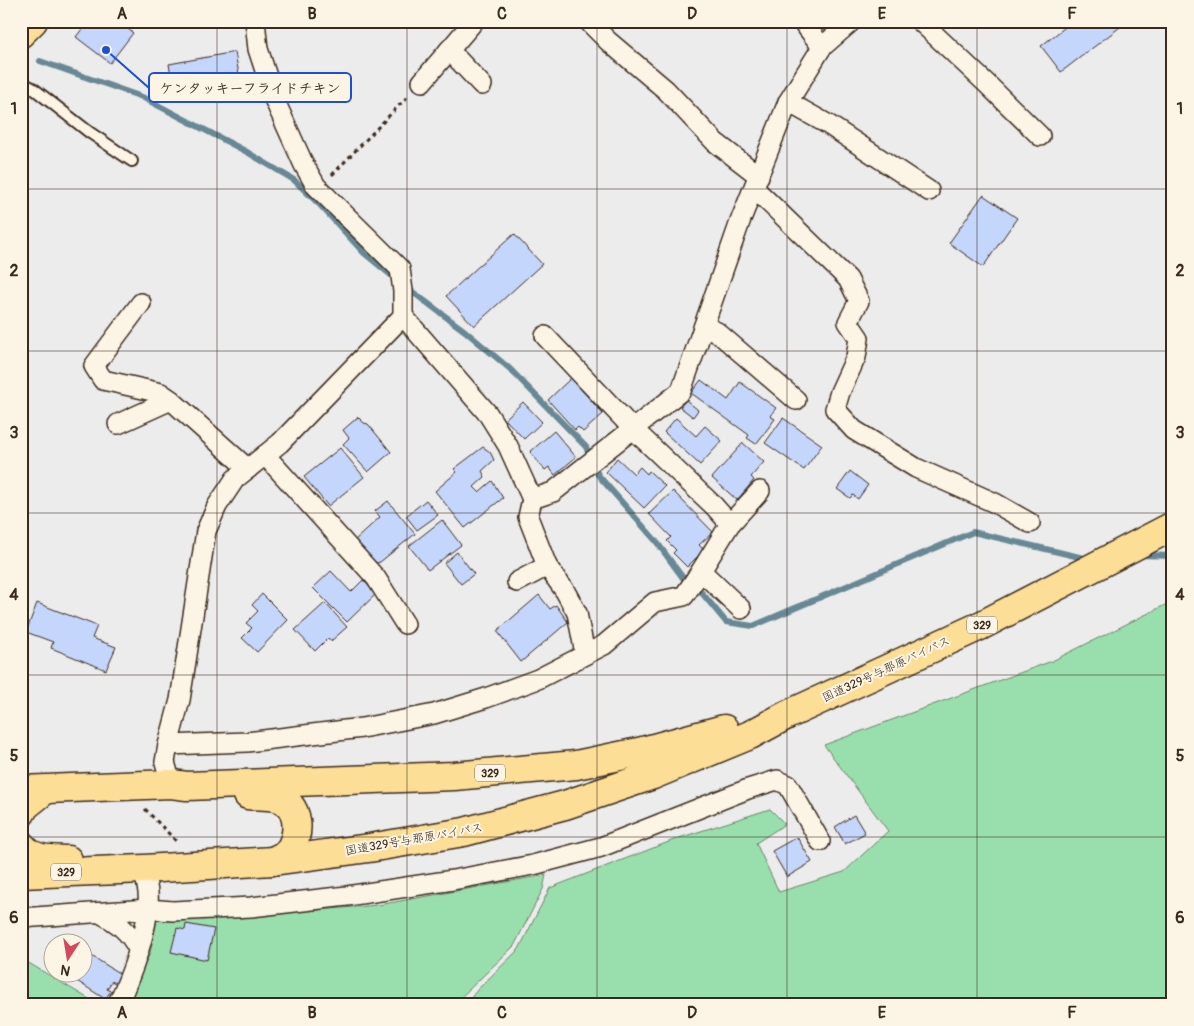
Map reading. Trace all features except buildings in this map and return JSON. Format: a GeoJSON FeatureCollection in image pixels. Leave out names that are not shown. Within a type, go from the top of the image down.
{"type":"FeatureCollection","features":[{"type":"Feature","properties":{"kind":"highway"},"geometry":{"type":"LineString","coordinates":[[21,33],[33,21]]}},
{"type":"Feature","properties":{"kind":"highway","name":"国道329号与那原バイパス"},"geometry":{"type":"LineString","coordinates":[[21,874],[273,861],[369,848],[464,832],[565,805],[653,775],[750,735],[787,715],[980,626],[1173,526]]}},
{"type":"Feature","properties":{"kind":"highway","name":"国道329号与那原バイパス"},"geometry":{"type":"LineString","coordinates":[[33,790],[454,776],[576,765],[688,740],[742,723],[787,715]]}},
{"type":"Feature","properties":{"kind":"highway"},"geometry":{"type":"LineString","coordinates":[[179,785],[231,795],[277,797],[290,806],[296,818],[297,831],[287,853],[273,861]]}},
{"type":"Feature","properties":{"kind":"highway"},"geometry":{"type":"LineString","coordinates":[[21,812],[33,790]]}},
{"type":"Feature","properties":{"kind":"highway"},"geometry":{"type":"LineString","coordinates":[[21,845],[25,850],[39,858],[73,860],[111,870]]}},
{"type":"Feature","properties":{"kind":"street"},"geometry":{"type":"LineString","coordinates":[[255,21],[258,49],[275,100],[304,165],[318,189],[400,269],[403,290],[403,316],[488,414],[508,446],[532,499],[528,517],[547,566],[565,591],[577,613],[585,654]]}},
{"type":"Feature","properties":{"kind":"street"},"geometry":{"type":"LineString","coordinates":[[422,82],[474,21]]}},
{"type":"Feature","properties":{"kind":"street"},"geometry":{"type":"LineString","coordinates":[[588,21],[608,41],[666,90],[715,142],[757,182],[848,279],[859,301],[848,322],[859,338],[856,357],[840,392],[835,409],[854,430],[916,468],[995,504],[1030,523]]}},
{"type":"Feature","properties":{"kind":"street"},"geometry":{"type":"LineString","coordinates":[[802,21],[822,47]]}},
{"type":"Feature","properties":{"kind":"street"},"geometry":{"type":"LineString","coordinates":[[532,499],[553,492],[682,391],[741,219],[788,102],[822,47],[852,21]]}},
{"type":"Feature","properties":{"kind":"street"},"geometry":{"type":"LineString","coordinates":[[920,21],[1040,136]]}},
{"type":"Feature","properties":{"kind":"street"},"geometry":{"type":"LineString","coordinates":[[449,50],[482,85]]}},
{"type":"Feature","properties":{"kind":"street"},"geometry":{"type":"LineString","coordinates":[[788,102],[829,125],[929,191]]}},
{"type":"Feature","properties":{"kind":"street"},"geometry":{"type":"LineString","coordinates":[[140,303],[94,366],[103,380],[161,393],[248,468]]}},
{"type":"Feature","properties":{"kind":"street"},"geometry":{"type":"LineString","coordinates":[[179,785],[165,762],[180,700],[206,531],[221,499],[235,479],[280,443],[403,316]]}},
{"type":"Feature","properties":{"kind":"street"},"geometry":{"type":"LineString","coordinates":[[704,326],[717,332],[796,400]]}},
{"type":"Feature","properties":{"kind":"street"},"geometry":{"type":"LineString","coordinates":[[545,336],[632,429],[714,506],[730,524]]}},
{"type":"Feature","properties":{"kind":"street"},"geometry":{"type":"LineString","coordinates":[[118,424],[171,400]]}},
{"type":"Feature","properties":{"kind":"street"},"geometry":{"type":"LineString","coordinates":[[265,455],[376,578],[404,624]]}},
{"type":"Feature","properties":{"kind":"street"},"geometry":{"type":"LineString","coordinates":[[168,745],[256,741],[362,728],[434,714],[538,679],[604,645],[655,602],[684,596],[702,571],[730,524],[760,491]]}},
{"type":"Feature","properties":{"kind":"street"},"geometry":{"type":"LineString","coordinates":[[517,582],[547,566]]}},
{"type":"Feature","properties":{"kind":"street"},"geometry":{"type":"LineString","coordinates":[[702,571],[741,609]]}},
{"type":"Feature","properties":{"kind":"street"},"geometry":{"type":"LineString","coordinates":[[21,918],[147,909],[174,911],[242,907],[318,899],[453,880],[533,865],[601,848],[748,789],[777,780],[788,785],[820,841]]}},
{"type":"Feature","properties":{"kind":"street"},"geometry":{"type":"LineString","coordinates":[[117,1005],[128,982],[147,909],[148,893],[144,869]]}},
{"type":"Feature","properties":{"kind":"street"},"geometry":{"type":"LineString","coordinates":[[100,912],[131,935],[138,949]]}},
{"type":"Feature","properties":{"kind":"lane"},"geometry":{"type":"LineString","coordinates":[[21,82],[34,89],[89,132],[132,160]]}},
{"type":"Feature","properties":{"kind":"path"},"geometry":{"type":"LineString","coordinates":[[318,189],[422,82]]}},
{"type":"Feature","properties":{"kind":"path"},"geometry":{"type":"LineString","coordinates":[[140,804],[179,844]]}},
{"type":"Feature","properties":{"kind":"green space"},"geometry":{"type":"Polygon","coordinates":[[[1173,601],[1173,1005],[465,1005],[478,989],[519,949],[550,888],[679,838],[770,809],[785,824],[756,843],[779,892],[844,872],[888,831],[824,745],[1052,661],[1173,601]]]}},
{"type":"Feature","properties":{"kind":"green space"},"geometry":{"type":"Polygon","coordinates":[[[546,875],[543,889],[514,946],[453,1005],[127,1005],[150,953],[157,919],[260,915],[378,905],[546,875]]]}},
{"type":"Feature","properties":{"kind":"green space"},"geometry":{"type":"Polygon","coordinates":[[[22,959],[42,971],[42,984],[64,984],[99,1005],[21,1005],[22,959]]]}},
{"type":"Feature","properties":{"kind":"waterway"},"geometry":{"type":"LineString","coordinates":[[40,61],[142,97],[247,152],[294,180],[364,253],[398,281]]}},
{"type":"Feature","properties":{"kind":"waterway"},"geometry":{"type":"LineString","coordinates":[[406,287],[465,331],[510,369],[586,447],[598,475],[656,541],[683,578],[702,593],[726,622],[753,626],[973,532],[1088,559]]}},
{"type":"Feature","properties":{"kind":"waterway"},"geometry":{"type":"LineString","coordinates":[[1140,555],[1173,556]]}},
{"type":"Feature","properties":{"kind":"place","name":"ケンタッキーフライドチキン"},"geometry":{"type":"Point","coordinates":[106,50]}}]}
